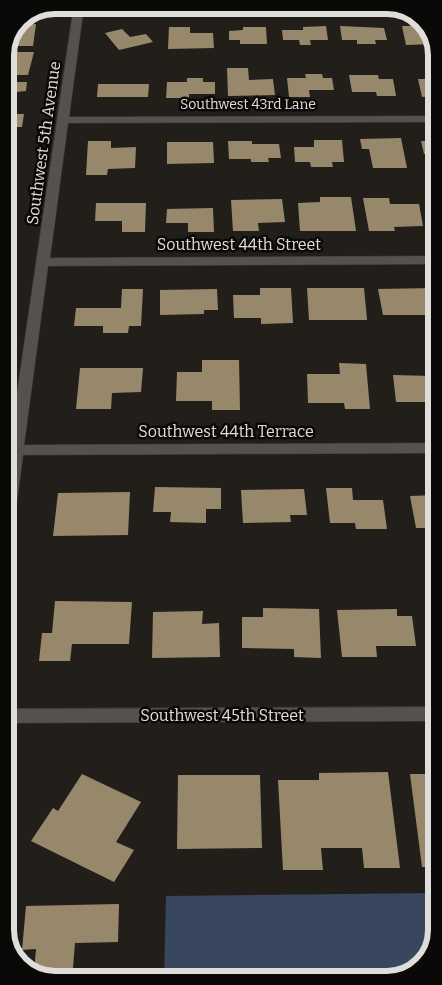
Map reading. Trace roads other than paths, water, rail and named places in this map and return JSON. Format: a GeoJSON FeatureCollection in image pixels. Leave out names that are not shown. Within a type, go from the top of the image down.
{"type":"FeatureCollection","features":[{"type":"Feature","properties":{"kind":"street","name":"Southwest 5th Avenue"},"geometry":{"type":"LineString","coordinates":[[14,465],[77,14]]}},
{"type":"Feature","properties":{"kind":"street","name":"Southwest 43rd Lane"},"geometry":{"type":"LineString","coordinates":[[62,120],[428,119]]}},
{"type":"Feature","properties":{"kind":"street","name":"Southwest 44th Street"},"geometry":{"type":"LineString","coordinates":[[42,262],[428,260]]}},
{"type":"Feature","properties":{"kind":"street","name":"Southwest 44th Terrace"},"geometry":{"type":"LineString","coordinates":[[16,450],[428,448]]}},
{"type":"Feature","properties":{"kind":"street","name":"Southwest 45th Street"},"geometry":{"type":"LineString","coordinates":[[14,716],[428,714]]}},
{"type":"Feature","properties":{"kind":"water"},"geometry":{"type":"Polygon","coordinates":[[[428,893],[427,941],[421,953],[412,963],[392,971],[164,971],[166,896],[428,893]]]}}]}
